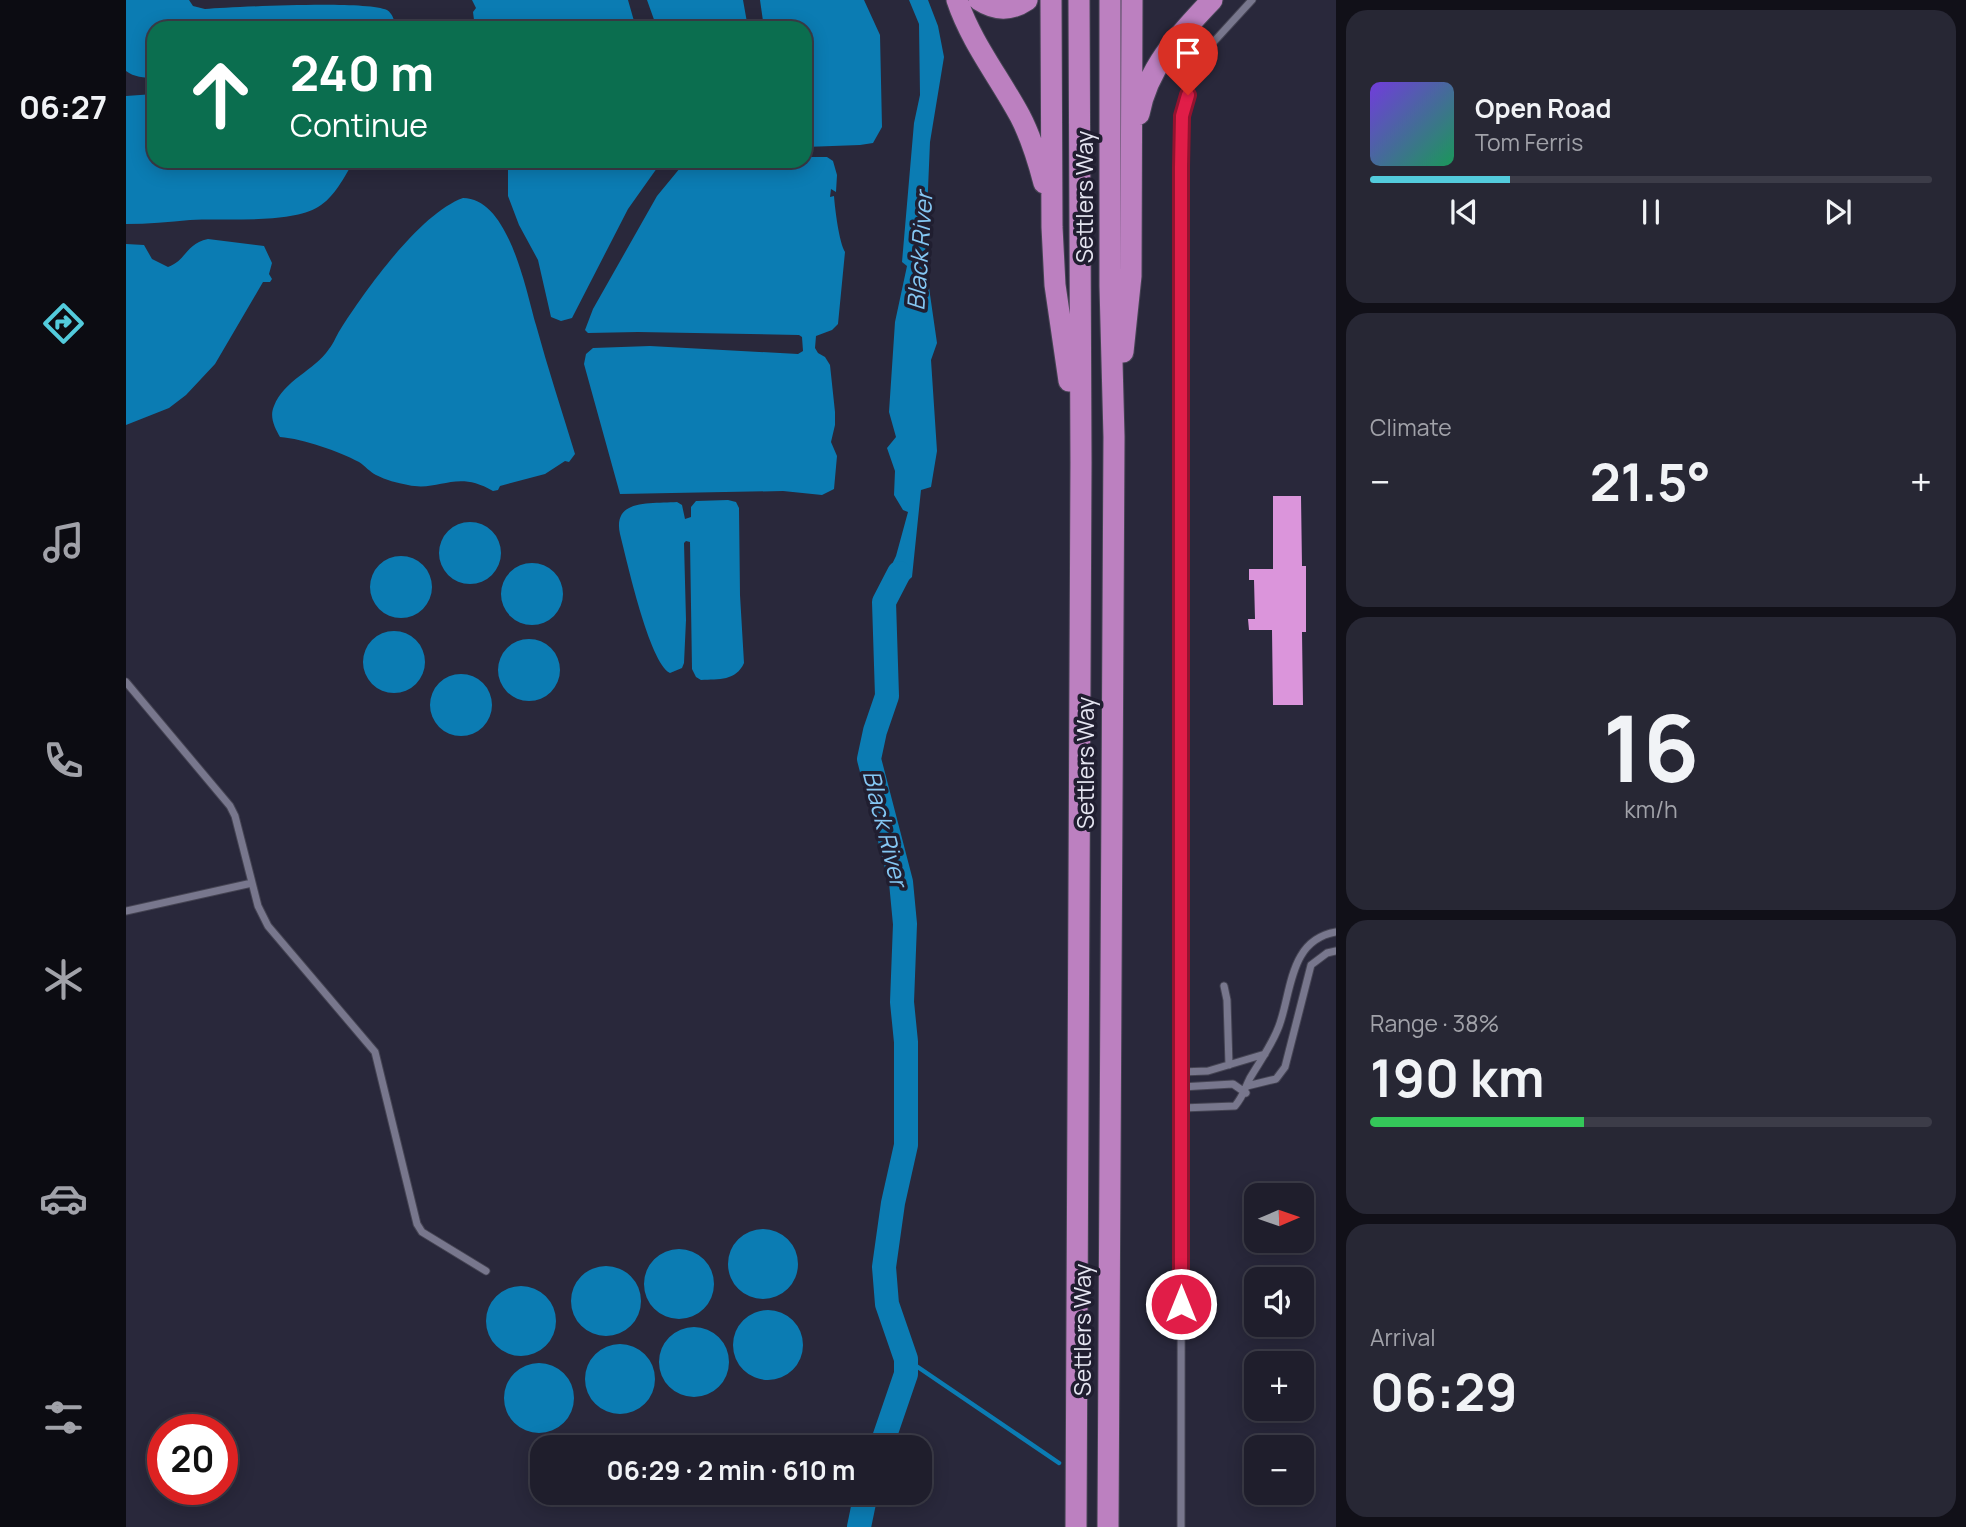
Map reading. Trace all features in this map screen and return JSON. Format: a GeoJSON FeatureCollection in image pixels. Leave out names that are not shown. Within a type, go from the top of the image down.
{"type":"FeatureCollection","features":[{"type":"Feature","properties":{"kind":"highway"},"geometry":{"type":"LineString","coordinates":[[957,0],[970,33],[1014,106],[1035,150],[1052,227]]}},
{"type":"Feature","properties":{"kind":"highway"},"geometry":{"type":"LineString","coordinates":[[979,0],[989,6],[1004,9],[1027,0]]}},
{"type":"Feature","properties":{"kind":"highway"},"geometry":{"type":"LineString","coordinates":[[1051,0],[1052,227],[1055,285],[1081,462]]}},
{"type":"Feature","properties":{"kind":"highway","name":"Settlers Way"},"geometry":{"type":"LineString","coordinates":[[1076,1527],[1081,462],[1079,0]]}},
{"type":"Feature","properties":{"kind":"highway","name":"Settlers Way"},"geometry":{"type":"LineString","coordinates":[[1108,1527],[1114,437],[1110,286],[1110,0]]}},
{"type":"Feature","properties":{"kind":"highway"},"geometry":{"type":"LineString","coordinates":[[1114,437],[1130,276],[1132,0]]}},
{"type":"Feature","properties":{"kind":"highway"},"geometry":{"type":"LineString","coordinates":[[1131,156],[1140,108],[1155,68],[1167,50],[1212,0]]}},
{"type":"Feature","properties":{"kind":"lane"},"geometry":{"type":"LineString","coordinates":[[1181,1527],[1182,116],[1194,73],[1209,47],[1252,0]]}},
{"type":"Feature","properties":{"kind":"lane"},"geometry":{"type":"LineString","coordinates":[[126,682],[230,806],[258,906],[268,926],[375,1052],[417,1224],[422,1232],[486,1271]]}},
{"type":"Feature","properties":{"kind":"lane"},"geometry":{"type":"LineString","coordinates":[[126,911],[252,883]]}},
{"type":"Feature","properties":{"kind":"lane"},"geometry":{"type":"LineString","coordinates":[[1182,1108],[1235,1106],[1278,1027],[1294,969],[1306,948],[1323,934],[1336,932]]}},
{"type":"Feature","properties":{"kind":"lane"},"geometry":{"type":"LineString","coordinates":[[1181,1087],[1233,1084],[1246,1089],[1276,1079],[1284,1067],[1311,965],[1327,953],[1336,951]]}},
{"type":"Feature","properties":{"kind":"lane"},"geometry":{"type":"LineString","coordinates":[[1224,985],[1229,1065]]}},
{"type":"Feature","properties":{"kind":"lane"},"geometry":{"type":"LineString","coordinates":[[1181,1072],[1208,1071],[1265,1054]]}},
{"type":"Feature","properties":{"kind":"water"},"geometry":{"type":"Polygon","coordinates":[[[126,0],[189,0],[193,6],[205,9],[353,5],[387,10],[394,21],[147,21],[147,78],[126,71],[126,0]]]}},
{"type":"Feature","properties":{"kind":"water"},"geometry":{"type":"Polygon","coordinates":[[[472,0],[628,0],[634,21],[474,21],[473,12],[476,8],[472,0]]]}},
{"type":"Feature","properties":{"kind":"water"},"geometry":{"type":"Polygon","coordinates":[[[647,0],[743,0],[747,21],[654,21],[647,0]]]}},
{"type":"Feature","properties":{"kind":"water"},"geometry":{"type":"Polygon","coordinates":[[[760,0],[864,0],[880,35],[882,127],[873,143],[812,147],[812,21],[763,21],[760,0]]]}},
{"type":"Feature","properties":{"kind":"water","name":"Black River"},"geometry":{"type":"Polygon","coordinates":[[[909,0],[928,0],[938,26],[944,57],[930,142],[925,260],[937,343],[931,360],[937,451],[931,487],[921,490],[912,577],[884,602],[878,593],[896,556],[908,512],[903,510],[894,495],[895,471],[887,448],[896,437],[889,412],[895,322],[907,266],[902,262],[914,123],[920,95],[919,24],[909,0]]]}},
{"type":"Feature","properties":{"kind":"water"},"geometry":{"type":"Polygon","coordinates":[[[147,94],[147,168],[350,168],[339,186],[318,207],[291,216],[126,224],[126,96],[147,94]]]}},
{"type":"Feature","properties":{"kind":"water"},"geometry":{"type":"Polygon","coordinates":[[[812,157],[827,157],[833,161],[837,175],[836,192],[831,189],[830,197],[834,196],[839,233],[845,252],[838,324],[832,330],[816,336],[815,348],[830,365],[835,412],[831,442],[837,456],[834,489],[822,495],[783,491],[620,494],[584,364],[586,354],[593,348],[650,346],[798,354],[803,351],[802,337],[799,335],[588,333],[585,330],[593,309],[657,196],[680,168],[812,168],[812,157]]]}},
{"type":"Feature","properties":{"kind":"water"},"geometry":{"type":"Polygon","coordinates":[[[508,168],[657,168],[628,209],[572,318],[561,321],[551,317],[538,260],[519,225],[508,196],[508,168]]]}},
{"type":"Feature","properties":{"kind":"water"},"geometry":{"type":"Polygon","coordinates":[[[463,198],[479,202],[492,213],[504,229],[513,249],[575,454],[569,462],[565,461],[545,474],[500,486],[493,491],[480,485],[458,481],[419,486],[380,477],[359,462],[331,450],[280,437],[272,414],[285,389],[323,357],[363,295],[394,255],[429,220],[446,206],[463,198]]]}},
{"type":"Feature","properties":{"kind":"water"},"geometry":{"type":"Polygon","coordinates":[[[208,239],[264,246],[272,263],[269,274],[272,279],[270,282],[263,282],[215,364],[186,395],[169,408],[126,425],[126,244],[144,245],[152,259],[168,267],[195,244],[208,239]]]}},
{"type":"Feature","properties":{"kind":"water"},"geometry":{"type":"Polygon","coordinates":[[[696,501],[736,502],[739,508],[744,663],[732,676],[720,679],[701,680],[692,669],[690,542],[686,541],[684,663],[682,668],[670,673],[662,665],[647,631],[628,566],[619,522],[622,514],[636,505],[677,502],[682,505],[685,519],[691,517],[691,507],[696,501]]]}},
{"type":"Feature","properties":{"kind":"water"},"geometry":{"type":"Polygon","coordinates":[[[470,522],[492,531],[501,553],[492,575],[470,584],[448,575],[439,553],[448,531],[470,522]]]}},
{"type":"Feature","properties":{"kind":"water"},"geometry":{"type":"Polygon","coordinates":[[[401,556],[423,565],[432,587],[423,609],[401,618],[379,609],[370,587],[379,565],[401,556]]]}},
{"type":"Feature","properties":{"kind":"water"},"geometry":{"type":"Polygon","coordinates":[[[532,563],[544,565],[554,572],[561,582],[561,606],[554,616],[544,623],[532,625],[520,623],[510,616],[503,606],[501,594],[503,582],[510,572],[520,565],[532,563]]]}},
{"type":"Feature","properties":{"kind":"water"},"geometry":{"type":"Polygon","coordinates":[[[394,631],[416,640],[425,662],[416,684],[394,693],[372,684],[363,662],[372,640],[394,631]]]}},
{"type":"Feature","properties":{"kind":"water"},"geometry":{"type":"Polygon","coordinates":[[[529,639],[551,648],[560,670],[551,692],[529,701],[507,692],[498,670],[507,648],[529,639]]]}},
{"type":"Feature","properties":{"kind":"water"},"geometry":{"type":"Polygon","coordinates":[[[461,674],[483,683],[492,705],[483,727],[461,736],[439,727],[430,705],[439,683],[461,674]]]}},
{"type":"Feature","properties":{"kind":"water"},"geometry":{"type":"Polygon","coordinates":[[[763,1229],[788,1239],[798,1264],[788,1289],[763,1299],[738,1289],[728,1264],[738,1239],[763,1229]]]}},
{"type":"Feature","properties":{"kind":"water"},"geometry":{"type":"Polygon","coordinates":[[[679,1249],[704,1259],[714,1284],[704,1309],[679,1319],[654,1309],[644,1284],[654,1259],[679,1249]]]}},
{"type":"Feature","properties":{"kind":"water"},"geometry":{"type":"Polygon","coordinates":[[[606,1266],[631,1276],[641,1301],[631,1326],[606,1336],[581,1326],[571,1301],[581,1276],[606,1266]]]}},
{"type":"Feature","properties":{"kind":"water"},"geometry":{"type":"Polygon","coordinates":[[[521,1286],[546,1296],[556,1321],[546,1346],[521,1356],[496,1346],[486,1321],[496,1296],[521,1286]]]}},
{"type":"Feature","properties":{"kind":"water"},"geometry":{"type":"Polygon","coordinates":[[[768,1310],[793,1320],[803,1345],[793,1370],[768,1380],[743,1370],[733,1345],[743,1320],[768,1310]]]}},
{"type":"Feature","properties":{"kind":"water"},"geometry":{"type":"Polygon","coordinates":[[[694,1327],[719,1337],[729,1362],[719,1387],[694,1397],[669,1387],[659,1362],[669,1337],[694,1327]]]}},
{"type":"Feature","properties":{"kind":"water"},"geometry":{"type":"Polygon","coordinates":[[[620,1344],[645,1354],[655,1379],[645,1404],[620,1414],[595,1404],[585,1379],[595,1354],[620,1344]]]}},
{"type":"Feature","properties":{"kind":"water"},"geometry":{"type":"Polygon","coordinates":[[[539,1363],[564,1373],[574,1398],[564,1423],[539,1433],[514,1423],[504,1398],[514,1373],[539,1363]]]}},
{"type":"Feature","properties":{"kind":"building"},"geometry":{"type":"Polygon","coordinates":[[[1273,496],[1301,496],[1302,566],[1306,566],[1306,632],[1302,632],[1303,705],[1273,705],[1272,630],[1249,630],[1248,619],[1255,619],[1254,580],[1249,580],[1249,569],[1273,569],[1273,496]]]}},
{"type":"Feature","properties":{"kind":"waterway","name":"Black River"},"geometry":{"type":"LineString","coordinates":[[885,1435],[906,1374],[906,1359],[887,1304],[884,1267],[893,1203],[906,1145],[906,1042],[902,1002],[905,924],[901,882],[869,759],[887,696],[884,602],[899,573]]}},
{"type":"Feature","properties":{"kind":"waterway"},"geometry":{"type":"LineString","coordinates":[[906,1359],[1059,1463]]}},
{"type":"Feature","properties":{"kind":"waterway","name":"Black River"},"geometry":{"type":"LineString","coordinates":[[859,1527],[864,1505]]}},
{"type":"Feature","properties":{"kind":"route"},"geometry":{"type":"LineString","coordinates":[[1181,1304],[1181,167],[1182,116],[1188,95]]}}]}
